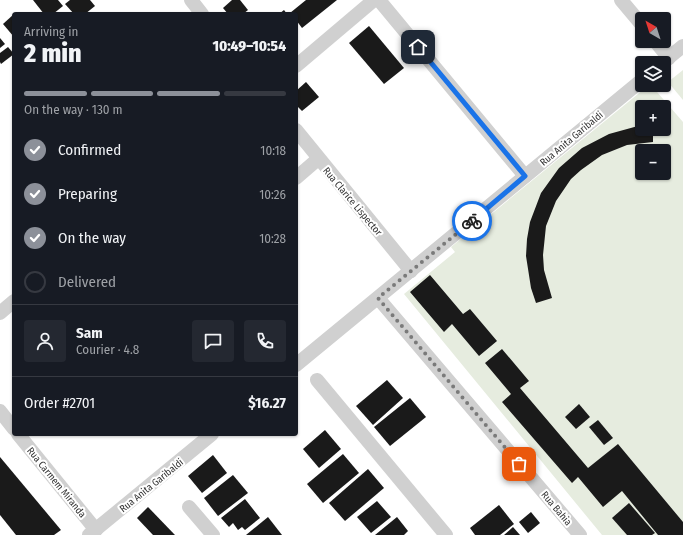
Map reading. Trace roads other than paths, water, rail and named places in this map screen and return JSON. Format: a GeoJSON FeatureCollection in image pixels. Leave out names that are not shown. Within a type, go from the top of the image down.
{"type":"FeatureCollection","features":[{"type":"Feature","properties":{"kind":"street"},"geometry":{"type":"LineString","coordinates":[[191,0],[200,12]]}},
{"type":"Feature","properties":{"kind":"street"},"geometry":{"type":"LineString","coordinates":[[298,64],[374,0]]}},
{"type":"Feature","properties":{"kind":"street"},"geometry":{"type":"LineString","coordinates":[[379,0],[525,176]]}},
{"type":"Feature","properties":{"kind":"street"},"geometry":{"type":"LineString","coordinates":[[621,0],[635,17]]}},
{"type":"Feature","properties":{"kind":"street"},"geometry":{"type":"LineString","coordinates":[[670,56],[683,46]]}},
{"type":"Feature","properties":{"kind":"street","name":"Rua Anita Garibaldi"},"geometry":{"type":"LineString","coordinates":[[298,363],[635,86]]}},
{"type":"Feature","properties":{"kind":"street","name":"Rua Clarice Lispector"},"geometry":{"type":"LineString","coordinates":[[298,133],[411,271]]}},
{"type":"Feature","properties":{"kind":"street"},"geometry":{"type":"LineString","coordinates":[[298,176],[318,159]]}},
{"type":"Feature","properties":{"kind":"street","name":"Rua Bahia"},"geometry":{"type":"LineString","coordinates":[[378,298],[580,535]]}},
{"type":"Feature","properties":{"kind":"street"},"geometry":{"type":"LineString","coordinates":[[0,313],[12,303]]}},
{"type":"Feature","properties":{"kind":"street"},"geometry":{"type":"LineString","coordinates":[[317,380],[446,535]]}},
{"type":"Feature","properties":{"kind":"street"},"geometry":{"type":"LineString","coordinates":[[0,411],[12,426]]}},
{"type":"Feature","properties":{"kind":"street","name":"Rua Carmem Miranda"},"geometry":{"type":"LineString","coordinates":[[20,436],[93,532]]}},
{"type":"Feature","properties":{"kind":"street","name":"Rua Anita Garibaldi"},"geometry":{"type":"LineString","coordinates":[[93,532],[210,436]]}},
{"type":"Feature","properties":{"kind":"street"},"geometry":{"type":"LineString","coordinates":[[189,507],[213,535]]}}]}
